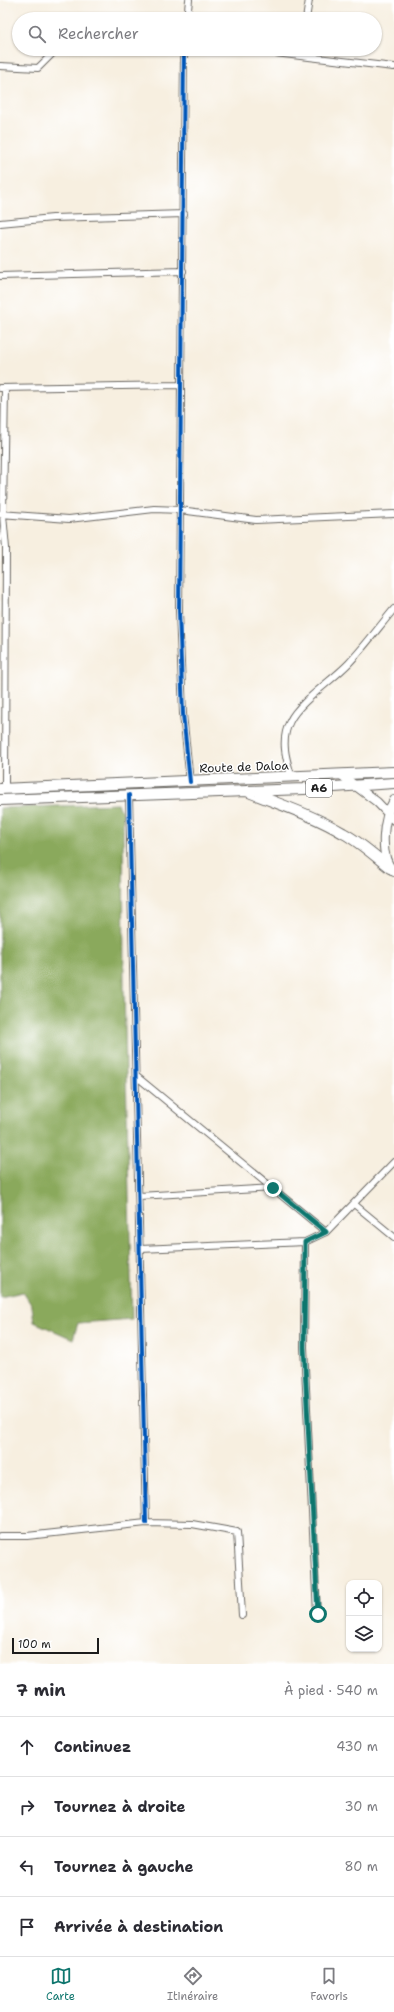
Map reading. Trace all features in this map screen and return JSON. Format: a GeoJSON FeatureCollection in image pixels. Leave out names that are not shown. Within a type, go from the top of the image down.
{"type":"FeatureCollection","features":[{"type":"Feature","properties":{"kind":"highway","name":"Route de Daloa"},"geometry":{"type":"LineString","coordinates":[[3,789],[340,776],[394,772]]}},
{"type":"Feature","properties":{"kind":"highway","name":"Route de Daloa"},"geometry":{"type":"LineString","coordinates":[[244,790],[357,786],[394,783]]}},
{"type":"Feature","properties":{"kind":"highway","name":"A6"},"geometry":{"type":"LineString","coordinates":[[0,800],[244,790]]}},
{"type":"Feature","properties":{"kind":"highway"},"geometry":{"type":"LineString","coordinates":[[244,790],[295,809],[344,833],[363,846],[392,870]]}},
{"type":"Feature","properties":{"kind":"main road"},"geometry":{"type":"LineString","coordinates":[[340,776],[357,786],[394,820]]}},
{"type":"Feature","properties":{"kind":"main road"},"geometry":{"type":"LineString","coordinates":[[392,870],[384,842],[384,830],[388,813],[394,800]]}},
{"type":"Feature","properties":{"kind":"street"},"geometry":{"type":"LineString","coordinates":[[188,12],[189,0]]}},
{"type":"Feature","properties":{"kind":"street"},"geometry":{"type":"LineString","coordinates":[[307,12],[309,0]]}},
{"type":"Feature","properties":{"kind":"street"},"geometry":{"type":"LineString","coordinates":[[0,66],[38,68],[50,56]]}},
{"type":"Feature","properties":{"kind":"street"},"geometry":{"type":"LineString","coordinates":[[184,56],[184,214],[179,611],[183,714],[190,782]]}},
{"type":"Feature","properties":{"kind":"street"},"geometry":{"type":"LineString","coordinates":[[300,56],[394,67]]}},
{"type":"Feature","properties":{"kind":"street"},"geometry":{"type":"LineString","coordinates":[[0,223],[53,218],[184,214]]}},
{"type":"Feature","properties":{"kind":"street"},"geometry":{"type":"LineString","coordinates":[[0,276],[183,271]]}},
{"type":"Feature","properties":{"kind":"street"},"geometry":{"type":"LineString","coordinates":[[3,789],[6,548],[1,515],[3,388],[181,385]]}},
{"type":"Feature","properties":{"kind":"street"},"geometry":{"type":"LineString","coordinates":[[1,515],[69,519],[106,516],[129,510],[180,510],[256,520],[394,514]]}},
{"type":"Feature","properties":{"kind":"street"},"geometry":{"type":"LineString","coordinates":[[292,778],[284,752],[284,738],[290,721],[303,706],[348,663],[394,609]]}},
{"type":"Feature","properties":{"kind":"street"},"geometry":{"type":"LineString","coordinates":[[129,795],[146,1523]]}},
{"type":"Feature","properties":{"kind":"street"},"geometry":{"type":"LineString","coordinates":[[136,1076],[326,1232]]}},
{"type":"Feature","properties":{"kind":"street"},"geometry":{"type":"LineString","coordinates":[[140,1249],[305,1242],[326,1232],[394,1162]]}},
{"type":"Feature","properties":{"kind":"street"},"geometry":{"type":"LineString","coordinates":[[139,1196],[273,1188]]}},
{"type":"Feature","properties":{"kind":"street"},"geometry":{"type":"LineString","coordinates":[[354,1204],[394,1237]]}},
{"type":"Feature","properties":{"kind":"street"},"geometry":{"type":"LineString","coordinates":[[305,1242],[304,1347],[318,1614]]}},
{"type":"Feature","properties":{"kind":"street"},"geometry":{"type":"LineString","coordinates":[[0,1536],[27,1536],[146,1523],[192,1524],[238,1532],[242,1615]]}},
{"type":"Feature","properties":{"kind":"green space"},"geometry":{"type":"Polygon","coordinates":[[[118,804],[123,814],[124,988],[132,1319],[78,1323],[73,1339],[34,1322],[32,1306],[23,1292],[0,1297],[0,808],[118,804]]]}},
{"type":"Feature","properties":{"kind":"cycle path"},"geometry":{"type":"LineString","coordinates":[[184,56],[179,611],[183,714],[190,782]]}},
{"type":"Feature","properties":{"kind":"cycle path"},"geometry":{"type":"LineString","coordinates":[[129,795],[146,1523]]}},
{"type":"Feature","properties":{"kind":"route"},"geometry":{"type":"LineString","coordinates":[[273,1188],[326,1232],[305,1242],[304,1347],[307,1430],[318,1614]]}}]}
